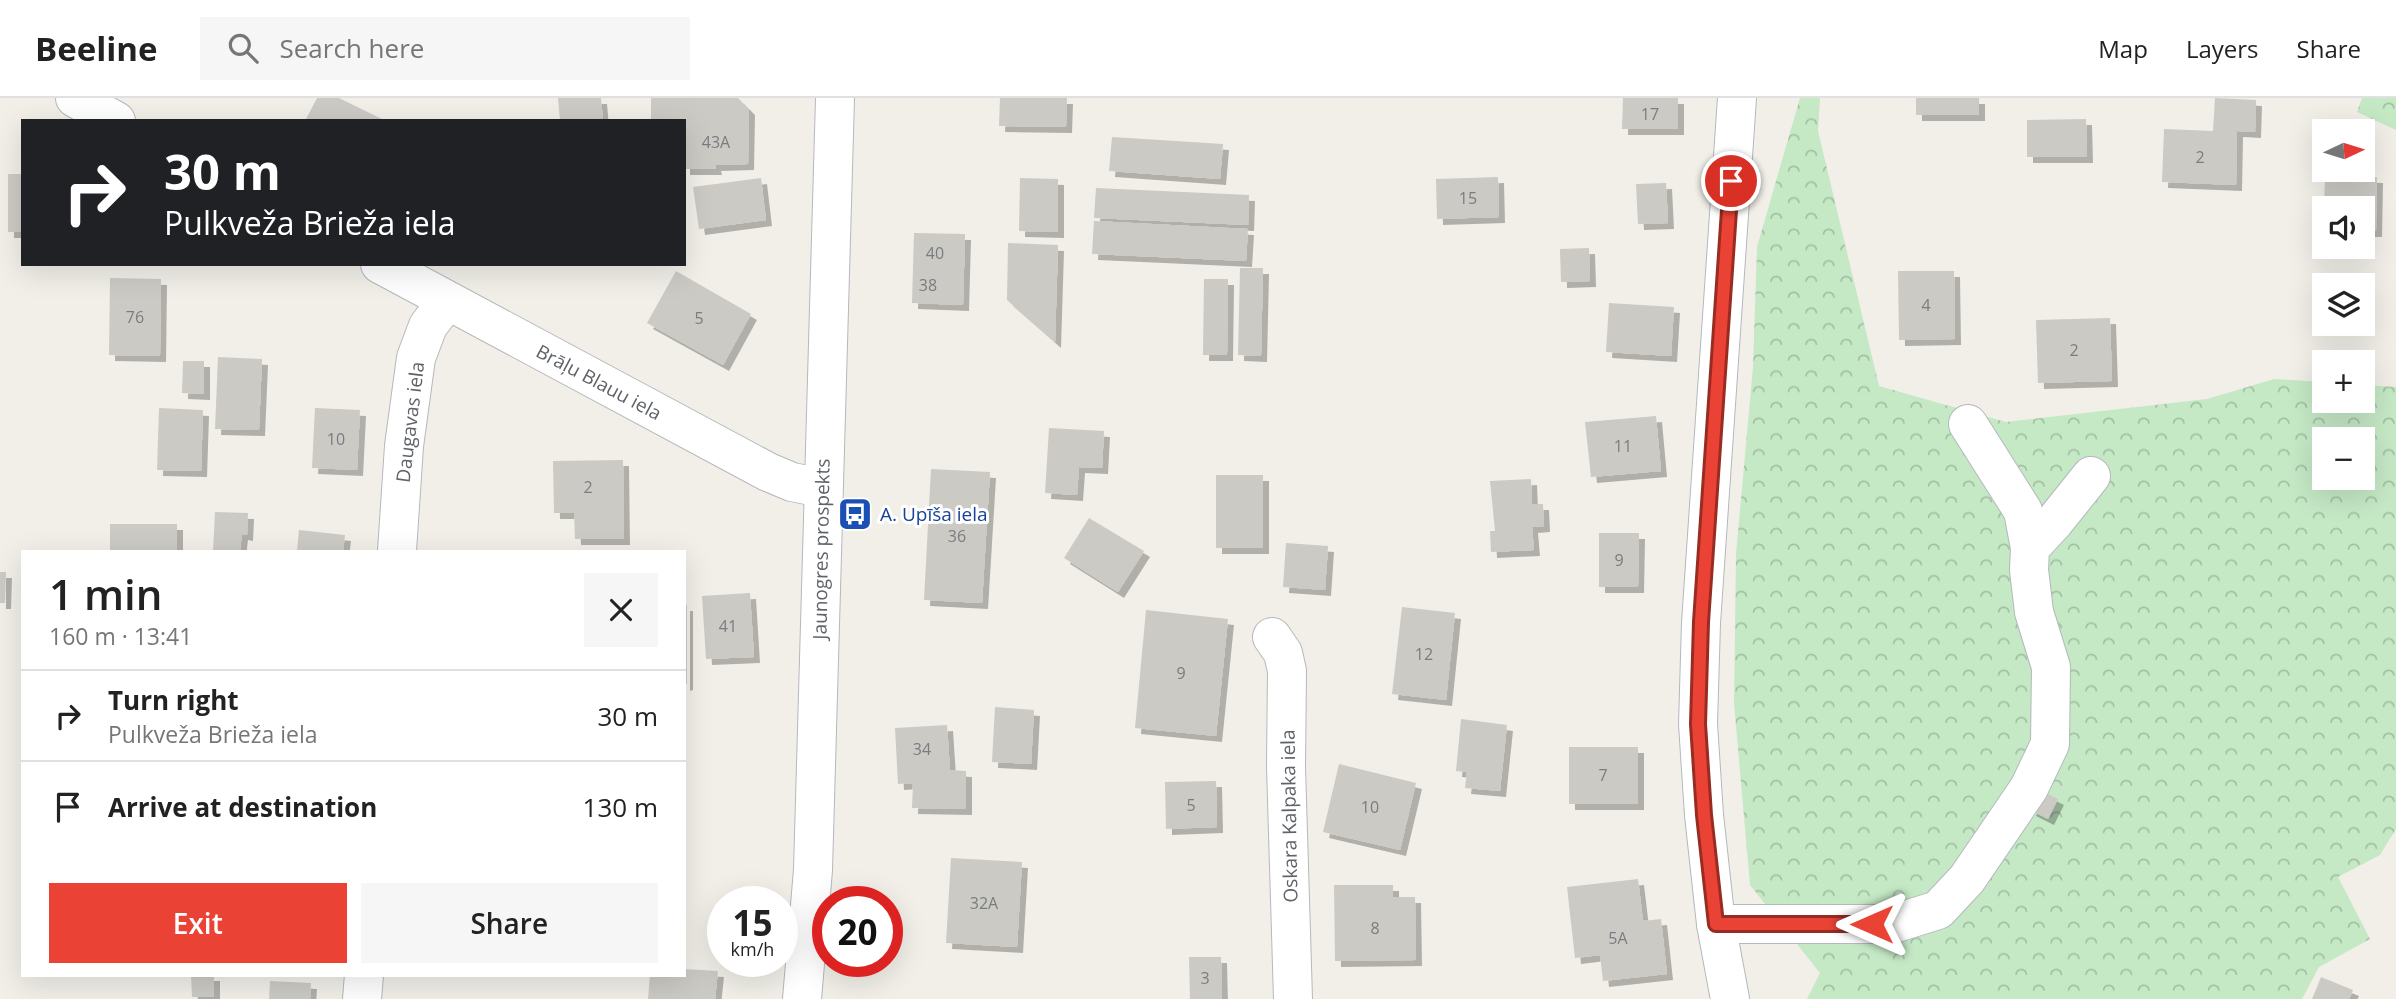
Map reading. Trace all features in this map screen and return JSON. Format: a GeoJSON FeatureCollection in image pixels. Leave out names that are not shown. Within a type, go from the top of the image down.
{"type":"FeatureCollection","features":[{"type":"Feature","properties":{"kind":"street"},"geometry":{"type":"LineString","coordinates":[[75,98],[112,119]]}},
{"type":"Feature","properties":{"kind":"street","name":"Jaunogres prospekts"},"geometry":{"type":"LineString","coordinates":[[802,999],[813,857],[835,98]]}},
{"type":"Feature","properties":{"kind":"street"},"geometry":{"type":"LineString","coordinates":[[1730,999],[1716,924],[1699,737],[1700,648],[1737,98]]}},
{"type":"Feature","properties":{"kind":"street","name":"Brāļu Blauu iela"},"geometry":{"type":"LineString","coordinates":[[384,266],[768,472],[792,482],[822,488]]}},
{"type":"Feature","properties":{"kind":"street","name":"Daugavas iela"},"geometry":{"type":"LineString","coordinates":[[397,550],[404,446],[416,358],[428,326],[447,301]]}},
{"type":"Feature","properties":{"kind":"street"},"geometry":{"type":"LineString","coordinates":[[1716,924],[1893,924],[1938,910],[1967,879],[2029,788],[2050,744],[2051,667],[2034,612],[2029,570],[2030,548],[2023,511],[1968,424]]}},
{"type":"Feature","properties":{"kind":"street"},"geometry":{"type":"LineString","coordinates":[[2030,548],[2055,522],[2091,476]]}},
{"type":"Feature","properties":{"kind":"street","name":"Oskara Kalpaka iela"},"geometry":{"type":"LineString","coordinates":[[1272,637],[1283,653],[1287,671],[1286,768],[1293,999]]}},
{"type":"Feature","properties":{"kind":"street"},"geometry":{"type":"LineString","coordinates":[[362,999],[364,977]]}},
{"type":"Feature","properties":{"kind":"green space"},"geometry":{"type":"Polygon","coordinates":[[[1800,98],[1820,98],[1818,131],[1879,386],[2006,422],[2207,399],[2274,379],[2312,381],[2312,413],[2375,413],[2375,386],[2396,387],[2396,829],[2380,855],[2338,877],[2370,939],[2319,967],[2302,999],[1807,999],[1820,973],[1750,885],[1734,703],[1736,554],[1753,367],[1757,247],[1800,98]]]}},
{"type":"Feature","properties":{"kind":"green space"},"geometry":{"type":"Polygon","coordinates":[[[2362,98],[2396,98],[2396,130],[2375,119],[2357,112],[2362,98]]]}},
{"type":"Feature","properties":{"kind":"building"},"geometry":{"type":"Polygon","coordinates":[[[317,98],[339,98],[382,119],[306,119],[317,98]]]}},
{"type":"Feature","properties":{"kind":"building"},"geometry":{"type":"Polygon","coordinates":[[[558,98],[601,98],[603,119],[560,119],[558,98]]]}},
{"type":"Feature","properties":{"kind":"building"},"geometry":{"type":"Polygon","coordinates":[[[651,98],[738,98],[749,109],[748,164],[715,165],[716,169],[686,169],[686,119],[651,119],[651,98]]]}},
{"type":"Feature","properties":{"kind":"building"},"geometry":{"type":"Polygon","coordinates":[[[1000,98],[1067,98],[1066,127],[999,126],[1000,98]]]}},
{"type":"Feature","properties":{"kind":"building"},"geometry":{"type":"Polygon","coordinates":[[[1623,98],[1678,98],[1678,129],[1622,129],[1623,98]]]}},
{"type":"Feature","properties":{"kind":"building"},"geometry":{"type":"Polygon","coordinates":[[[1916,98],[1979,98],[1979,115],[1916,115],[1916,98]]]}},
{"type":"Feature","properties":{"kind":"building"},"geometry":{"type":"Polygon","coordinates":[[[2215,98],[2256,100],[2255,132],[2237,131],[2236,185],[2162,182],[2164,129],[2213,131],[2215,98]]]}},
{"type":"Feature","properties":{"kind":"building"},"geometry":{"type":"Polygon","coordinates":[[[2086,119],[2087,157],[2027,157],[2027,120],[2086,119]]]}},
{"type":"Feature","properties":{"kind":"building"},"geometry":{"type":"Polygon","coordinates":[[[1112,137],[1223,144],[1220,179],[1109,171],[1112,137]]]}},
{"type":"Feature","properties":{"kind":"building"},"geometry":{"type":"Polygon","coordinates":[[[8,174],[21,174],[21,232],[8,232],[8,174]]]}},
{"type":"Feature","properties":{"kind":"building"},"geometry":{"type":"Polygon","coordinates":[[[1498,177],[1499,217],[1437,219],[1436,179],[1498,177]]]}},
{"type":"Feature","properties":{"kind":"building"},"geometry":{"type":"Polygon","coordinates":[[[2377,177],[2376,231],[2375,196],[2324,196],[2325,182],[2375,182],[2377,177]]]}},
{"type":"Feature","properties":{"kind":"building"},"geometry":{"type":"Polygon","coordinates":[[[761,178],[766,220],[699,229],[693,187],[761,178]]]}},
{"type":"Feature","properties":{"kind":"building"},"geometry":{"type":"Polygon","coordinates":[[[1020,178],[1058,179],[1058,232],[1019,231],[1020,178]]]}},
{"type":"Feature","properties":{"kind":"building"},"geometry":{"type":"Polygon","coordinates":[[[1666,183],[1668,223],[1638,224],[1636,184],[1666,183]]]}},
{"type":"Feature","properties":{"kind":"building"},"geometry":{"type":"Polygon","coordinates":[[[1096,188],[1249,195],[1248,225],[1094,218],[1096,188]]]}},
{"type":"Feature","properties":{"kind":"building"},"geometry":{"type":"Polygon","coordinates":[[[1094,221],[1248,229],[1246,261],[1092,254],[1094,221]]]}},
{"type":"Feature","properties":{"kind":"building"},"geometry":{"type":"Polygon","coordinates":[[[914,233],[965,234],[963,305],[912,303],[914,233]]]}},
{"type":"Feature","properties":{"kind":"building"},"geometry":{"type":"Polygon","coordinates":[[[1008,243],[1058,245],[1055,342],[1007,300],[1008,243]]]}},
{"type":"Feature","properties":{"kind":"building"},"geometry":{"type":"Polygon","coordinates":[[[1589,248],[1590,281],[1561,282],[1560,249],[1589,248]]]}},
{"type":"Feature","properties":{"kind":"building"},"geometry":{"type":"Polygon","coordinates":[[[1240,268],[1263,268],[1261,356],[1238,355],[1240,268]]]}},
{"type":"Feature","properties":{"kind":"building"},"geometry":{"type":"Polygon","coordinates":[[[676,271],[751,314],[723,365],[647,323],[676,271]]]}},
{"type":"Feature","properties":{"kind":"building"},"geometry":{"type":"Polygon","coordinates":[[[1898,271],[1954,271],[1955,339],[1899,340],[1898,271]]]}},
{"type":"Feature","properties":{"kind":"building"},"geometry":{"type":"Polygon","coordinates":[[[110,278],[161,279],[160,356],[109,355],[110,278]]]}},
{"type":"Feature","properties":{"kind":"building"},"geometry":{"type":"Polygon","coordinates":[[[1204,279],[1228,279],[1227,355],[1203,355],[1204,279]]]}},
{"type":"Feature","properties":{"kind":"building"},"geometry":{"type":"Polygon","coordinates":[[[1609,303],[1674,307],[1671,356],[1606,352],[1609,303]]]}},
{"type":"Feature","properties":{"kind":"building"},"geometry":{"type":"Polygon","coordinates":[[[2110,318],[2112,381],[2038,383],[2036,320],[2110,318]]]}},
{"type":"Feature","properties":{"kind":"building"},"geometry":{"type":"Polygon","coordinates":[[[218,357],[262,359],[259,430],[215,429],[218,357]]]}},
{"type":"Feature","properties":{"kind":"building"},"geometry":{"type":"Polygon","coordinates":[[[183,361],[204,361],[204,394],[182,393],[183,361]]]}},
{"type":"Feature","properties":{"kind":"building"},"geometry":{"type":"Polygon","coordinates":[[[159,408],[203,410],[201,471],[157,470],[159,408]]]}},
{"type":"Feature","properties":{"kind":"building"},"geometry":{"type":"Polygon","coordinates":[[[315,408],[360,410],[357,470],[312,468],[315,408]]]}},
{"type":"Feature","properties":{"kind":"building"},"geometry":{"type":"Polygon","coordinates":[[[1656,416],[1661,471],[1591,477],[1585,422],[1656,416]]]}},
{"type":"Feature","properties":{"kind":"building"},"geometry":{"type":"Polygon","coordinates":[[[1049,428],[1104,431],[1102,468],[1079,467],[1077,495],[1045,493],[1049,428]]]}},
{"type":"Feature","properties":{"kind":"building"},"geometry":{"type":"Polygon","coordinates":[[[623,460],[624,539],[575,539],[574,513],[554,513],[553,461],[623,460]]]}},
{"type":"Feature","properties":{"kind":"building"},"geometry":{"type":"Polygon","coordinates":[[[931,469],[990,472],[982,603],[924,600],[931,469]]]}},
{"type":"Feature","properties":{"kind":"building"},"geometry":{"type":"Polygon","coordinates":[[[1216,475],[1263,475],[1263,548],[1216,548],[1216,475]]]}},
{"type":"Feature","properties":{"kind":"building"},"geometry":{"type":"Polygon","coordinates":[[[1531,479],[1532,504],[1543,504],[1544,526],[1532,527],[1534,550],[1491,552],[1490,531],[1495,531],[1490,481],[1531,479]]]}},
{"type":"Feature","properties":{"kind":"building"},"geometry":{"type":"Polygon","coordinates":[[[215,512],[248,513],[247,535],[242,534],[240,550],[213,550],[215,512]]]}},
{"type":"Feature","properties":{"kind":"building"},"geometry":{"type":"Polygon","coordinates":[[[1089,518],[1144,551],[1118,592],[1064,558],[1089,518]]]}},
{"type":"Feature","properties":{"kind":"building"},"geometry":{"type":"Polygon","coordinates":[[[110,524],[177,524],[177,550],[110,550],[110,524]]]}},
{"type":"Feature","properties":{"kind":"building"},"geometry":{"type":"Polygon","coordinates":[[[299,530],[345,535],[343,550],[297,550],[299,530]]]}},
{"type":"Feature","properties":{"kind":"building"},"geometry":{"type":"Polygon","coordinates":[[[1599,533],[1639,533],[1638,587],[1599,587],[1599,533]]]}},
{"type":"Feature","properties":{"kind":"building"},"geometry":{"type":"Polygon","coordinates":[[[1286,543],[1328,546],[1325,590],[1283,587],[1286,543]]]}},
{"type":"Feature","properties":{"kind":"building"},"geometry":{"type":"Polygon","coordinates":[[[0,572],[6,572],[5,603],[0,603],[0,572]]]}},
{"type":"Feature","properties":{"kind":"building"},"geometry":{"type":"Polygon","coordinates":[[[750,593],[754,657],[706,659],[702,596],[750,593]]]}},
{"type":"Feature","properties":{"kind":"building"},"geometry":{"type":"Polygon","coordinates":[[[686,605],[687,605],[686,684],[686,605]]]}},
{"type":"Feature","properties":{"kind":"building"},"geometry":{"type":"Polygon","coordinates":[[[1402,607],[1455,613],[1446,700],[1392,694],[1402,607]]]}},
{"type":"Feature","properties":{"kind":"building"},"geometry":{"type":"Polygon","coordinates":[[[1146,610],[1228,619],[1216,736],[1135,728],[1146,610]]]}},
{"type":"Feature","properties":{"kind":"building"},"geometry":{"type":"Polygon","coordinates":[[[995,707],[1034,710],[1031,764],[992,762],[995,707]]]}},
{"type":"Feature","properties":{"kind":"building"},"geometry":{"type":"Polygon","coordinates":[[[1461,719],[1507,725],[1500,791],[1465,788],[1467,772],[1456,771],[1461,719]]]}},
{"type":"Feature","properties":{"kind":"building"},"geometry":{"type":"Polygon","coordinates":[[[947,725],[950,770],[966,771],[966,809],[912,808],[913,783],[898,784],[895,728],[947,725]]]}},
{"type":"Feature","properties":{"kind":"building"},"geometry":{"type":"Polygon","coordinates":[[[1569,747],[1638,747],[1638,804],[1569,804],[1569,747]]]}},
{"type":"Feature","properties":{"kind":"building"},"geometry":{"type":"Polygon","coordinates":[[[1339,764],[1416,783],[1400,850],[1323,832],[1339,764]]]}},
{"type":"Feature","properties":{"kind":"building"},"geometry":{"type":"Polygon","coordinates":[[[1216,781],[1217,827],[1166,829],[1165,782],[1216,781]]]}},
{"type":"Feature","properties":{"kind":"building"},"geometry":{"type":"Polygon","coordinates":[[[2040,790],[2058,799],[2048,819],[2030,810],[2040,790]]]}},
{"type":"Feature","properties":{"kind":"building"},"geometry":{"type":"Polygon","coordinates":[[[951,858],[1022,862],[1017,947],[946,943],[951,858]]]}},
{"type":"Feature","properties":{"kind":"building"},"geometry":{"type":"Polygon","coordinates":[[[1638,879],[1643,921],[1661,919],[1667,974],[1603,981],[1600,955],[1575,958],[1567,887],[1638,879]]]}},
{"type":"Feature","properties":{"kind":"building"},"geometry":{"type":"Polygon","coordinates":[[[1334,885],[1393,885],[1393,897],[1415,897],[1416,960],[1335,961],[1334,885]]]}},
{"type":"Feature","properties":{"kind":"building"},"geometry":{"type":"Polygon","coordinates":[[[1189,957],[1221,957],[1222,999],[1190,999],[1189,957]]]}},
{"type":"Feature","properties":{"kind":"building"},"geometry":{"type":"Polygon","coordinates":[[[686,969],[707,970],[707,977],[717,977],[715,999],[648,999],[650,977],[686,977],[686,969]]]}},
{"type":"Feature","properties":{"kind":"building"},"geometry":{"type":"Polygon","coordinates":[[[191,977],[214,977],[214,997],[192,997],[191,977]]]}},
{"type":"Feature","properties":{"kind":"building"},"geometry":{"type":"Polygon","coordinates":[[[2321,977],[2353,990],[2349,999],[2312,999],[2321,977]]]}},
{"type":"Feature","properties":{"kind":"building"},"geometry":{"type":"Polygon","coordinates":[[[270,981],[311,983],[310,999],[269,999],[270,981]]]}},
{"type":"Feature","properties":{"kind":"place","name":"A. Upīša iela"},"geometry":{"type":"Point","coordinates":[855,514]}},
{"type":"Feature","properties":{"kind":"route"},"geometry":{"type":"LineString","coordinates":[[1731,181],[1701,622],[1698,724],[1704,815],[1716,924],[1872,924]]}}]}
